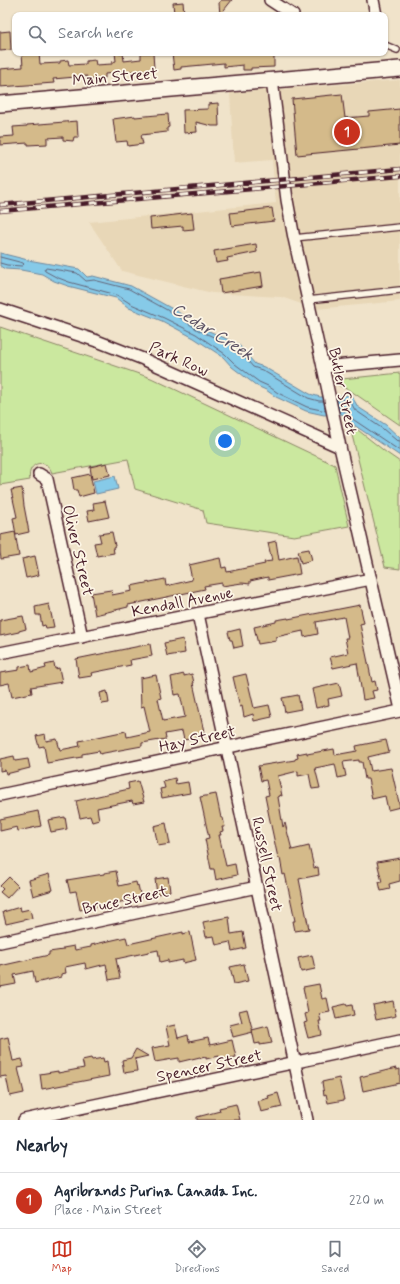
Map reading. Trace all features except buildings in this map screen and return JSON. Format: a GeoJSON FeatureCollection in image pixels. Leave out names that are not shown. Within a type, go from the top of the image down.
{"type":"FeatureCollection","features":[{"type":"Feature","properties":{"kind":"main road","name":"Main Street"},"geometry":{"type":"LineString","coordinates":[[0,104],[400,69]]}},
{"type":"Feature","properties":{"kind":"street"},"geometry":{"type":"LineString","coordinates":[[270,0],[288,12]]}},
{"type":"Feature","properties":{"kind":"street"},"geometry":{"type":"LineString","coordinates":[[373,0],[375,12]]}},
{"type":"Feature","properties":{"kind":"street","name":"Butler Street"},"geometry":{"type":"LineString","coordinates":[[272,80],[287,200],[294,238],[340,447],[400,705]]}},
{"type":"Feature","properties":{"kind":"street","name":"Park Row"},"geometry":{"type":"LineString","coordinates":[[0,309],[97,341],[143,359],[340,447]]}},
{"type":"Feature","properties":{"kind":"street"},"geometry":{"type":"LineString","coordinates":[[323,367],[400,360]]}},
{"type":"Feature","properties":{"kind":"street","name":"Oliver Street"},"geometry":{"type":"LineString","coordinates":[[39,474],[47,479],[82,637]]}},
{"type":"Feature","properties":{"kind":"street","name":"Kendall Avenue"},"geometry":{"type":"LineString","coordinates":[[0,653],[371,579]]}},
{"type":"Feature","properties":{"kind":"street","name":"Russell Street"},"geometry":{"type":"LineString","coordinates":[[198,614],[294,1063],[308,1120]]}},
{"type":"Feature","properties":{"kind":"street","name":"Hay Street"},"geometry":{"type":"LineString","coordinates":[[0,795],[400,711]]}},
{"type":"Feature","properties":{"kind":"street","name":"Bruce Street"},"geometry":{"type":"LineString","coordinates":[[0,942],[257,887]]}},
{"type":"Feature","properties":{"kind":"street","name":"Spencer Street"},"geometry":{"type":"LineString","coordinates":[[24,1120],[400,1040]]}},
{"type":"Feature","properties":{"kind":"lane"},"geometry":{"type":"LineString","coordinates":[[388,46],[398,50]]}},
{"type":"Feature","properties":{"kind":"lane"},"geometry":{"type":"LineString","coordinates":[[294,238],[400,227]]}},
{"type":"Feature","properties":{"kind":"lane"},"geometry":{"type":"LineString","coordinates":[[308,300],[400,290]]}},
{"type":"Feature","properties":{"kind":"shaded area"},"geometry":{"type":"Polygon","coordinates":[[[400,80],[400,301],[316,309],[281,297],[212,293],[122,271],[89,222],[276,203],[272,160],[234,163],[230,93],[400,80]]]}},
{"type":"Feature","properties":{"kind":"green space"},"geometry":{"type":"Polygon","coordinates":[[[0,327],[151,378],[335,465],[349,526],[294,536],[206,523],[203,510],[135,489],[128,459],[52,473],[46,465],[42,463],[31,469],[30,480],[0,485],[0,327]]]}},
{"type":"Feature","properties":{"kind":"green space"},"geometry":{"type":"Polygon","coordinates":[[[400,373],[400,425],[351,391],[338,385],[342,379],[400,373]]]}},
{"type":"Feature","properties":{"kind":"green space"},"geometry":{"type":"Polygon","coordinates":[[[349,423],[400,462],[400,569],[385,567],[349,423]]]}},
{"type":"Feature","properties":{"kind":"water","name":"Cedar Creek"},"geometry":{"type":"Polygon","coordinates":[[[0,253],[28,260],[79,269],[87,277],[93,276],[131,286],[178,312],[200,327],[238,344],[255,364],[264,367],[310,394],[320,397],[351,395],[358,407],[386,425],[400,438],[400,456],[351,423],[342,414],[324,415],[306,411],[276,397],[257,386],[232,367],[223,357],[194,338],[162,321],[129,308],[116,298],[68,286],[54,281],[42,274],[5,269],[0,266],[0,253]]]}},
{"type":"Feature","properties":{"kind":"water"},"geometry":{"type":"Polygon","coordinates":[[[115,476],[118,489],[96,494],[93,481],[115,476]]]}},
{"type":"Feature","properties":{"kind":"railway"},"geometry":{"type":"LineString","coordinates":[[0,205],[400,169]]}},
{"type":"Feature","properties":{"kind":"railway"},"geometry":{"type":"LineString","coordinates":[[0,211],[400,176]]}},
{"type":"Feature","properties":{"kind":"place","name":"Agribrands Purina Canada Inc."},"geometry":{"type":"Point","coordinates":[347,132]}}]}
